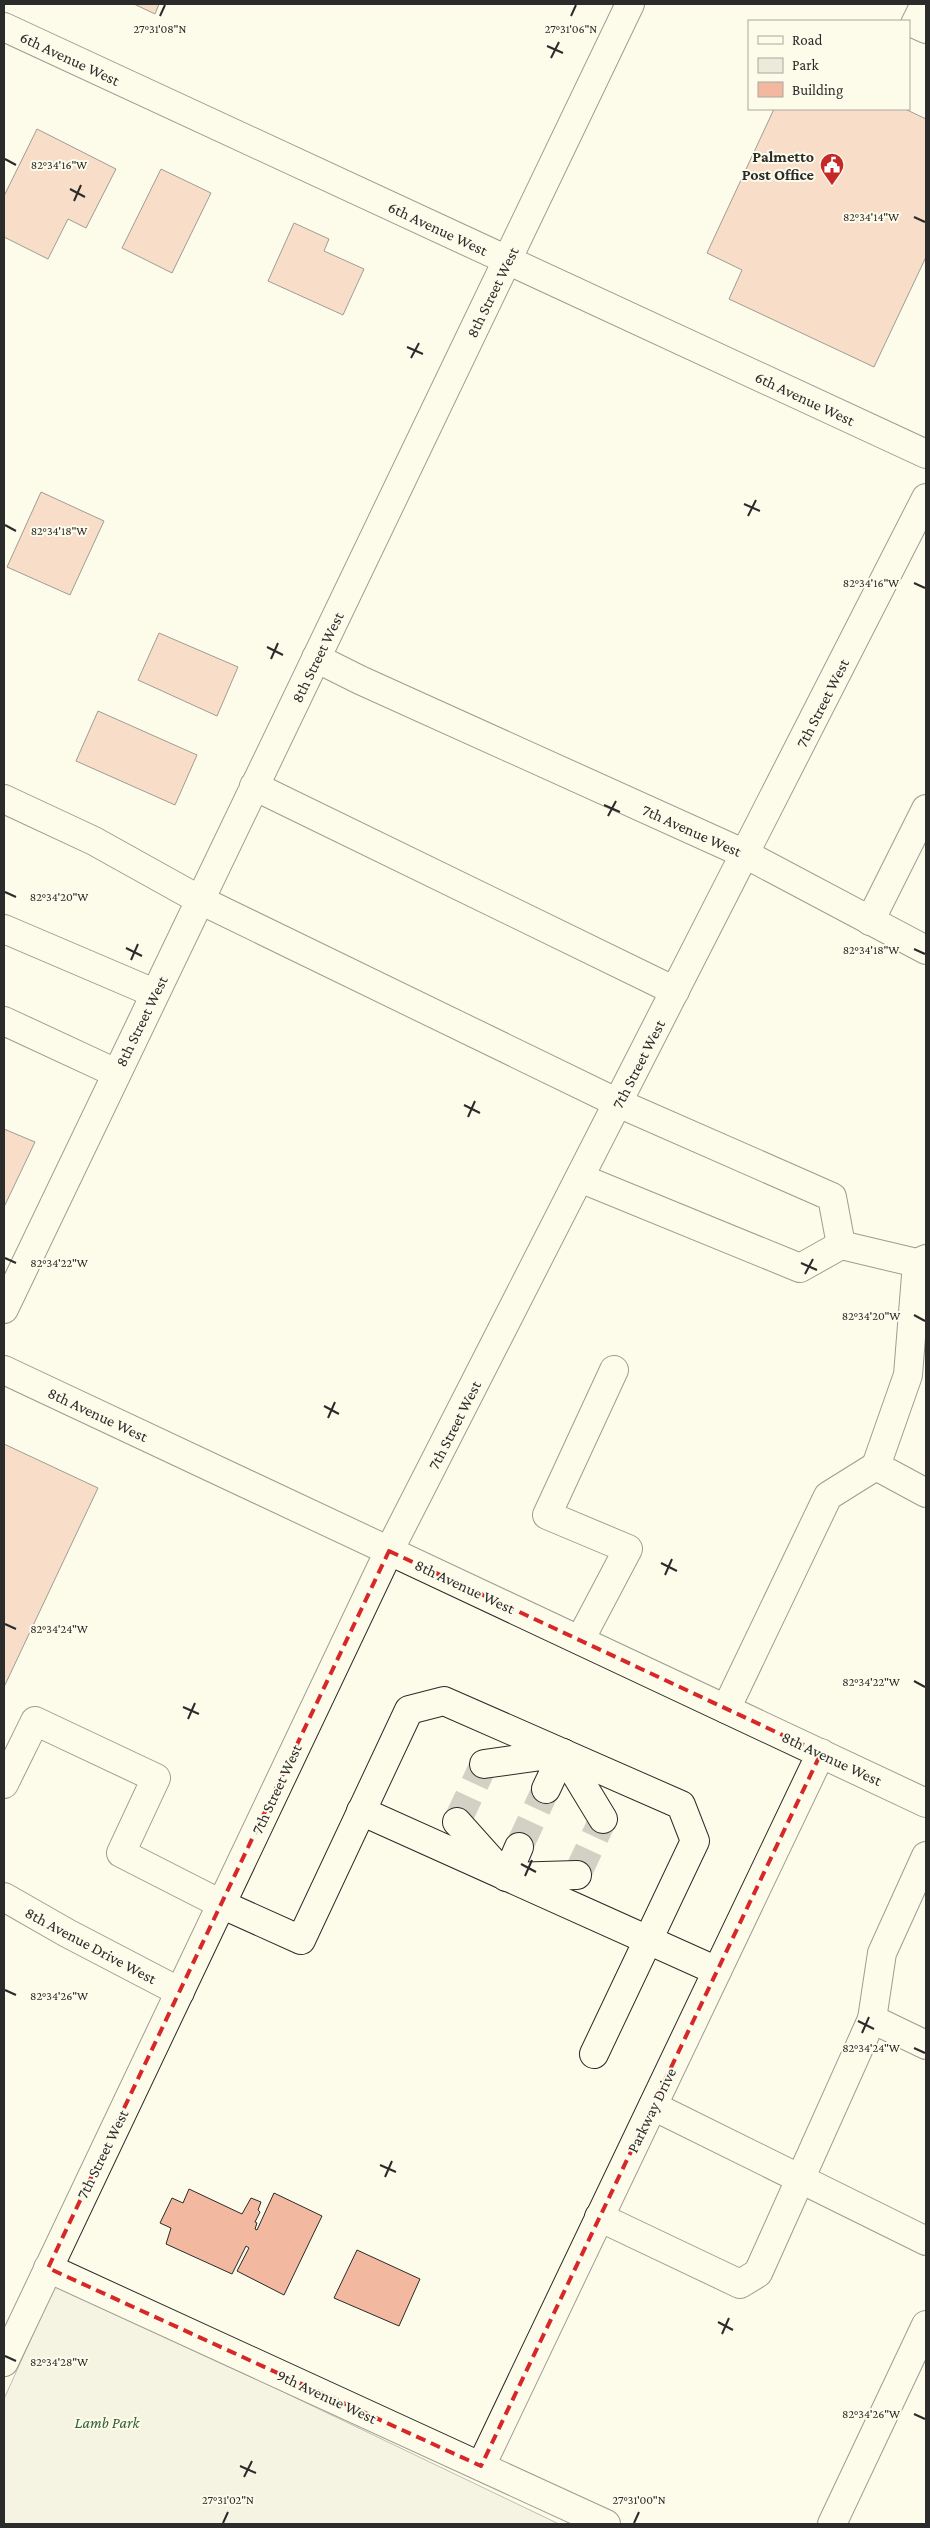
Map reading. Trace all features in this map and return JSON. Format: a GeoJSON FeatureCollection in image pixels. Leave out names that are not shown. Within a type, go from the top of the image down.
{"type":"FeatureCollection","features":[{"type":"Feature","properties":{"kind":"street","name":"8th Street West"},"geometry":{"type":"LineString","coordinates":[[4,1310],[154,993],[630,4]]}},
{"type":"Feature","properties":{"kind":"street"},"geometry":{"type":"LineString","coordinates":[[925,4],[915,24],[926,30]]}},
{"type":"Feature","properties":{"kind":"street","name":"6th Avenue West"},"geometry":{"type":"LineString","coordinates":[[4,27],[926,454]]}},
{"type":"Feature","properties":{"kind":"street","name":"7th Street West"},"geometry":{"type":"LineString","coordinates":[[4,2362],[389,1551],[926,498]]}},
{"type":"Feature","properties":{"kind":"street","name":"7th Avenue West"},"geometry":{"type":"LineString","coordinates":[[316,658],[369,684],[745,854],[926,950]]}},
{"type":"Feature","properties":{"kind":"street"},"geometry":{"type":"LineString","coordinates":[[254,786],[675,991]]}},
{"type":"Feature","properties":{"kind":"street"},"geometry":{"type":"LineString","coordinates":[[4,799],[94,841],[200,900],[618,1103],[832,1198],[841,1245]]}},
{"type":"Feature","properties":{"kind":"street"},"geometry":{"type":"LineString","coordinates":[[870,921],[926,809]]}},
{"type":"Feature","properties":{"kind":"street"},"geometry":{"type":"LineString","coordinates":[[4,929],[154,993]]}},
{"type":"Feature","properties":{"kind":"street"},"geometry":{"type":"LineString","coordinates":[[4,1021],[116,1073]]}},
{"type":"Feature","properties":{"kind":"street"},"geometry":{"type":"LineString","coordinates":[[580,1178],[800,1268],[841,1245],[922,1261],[908,1375],[876,1466],[828,1496],[726,1709]]}},
{"type":"Feature","properties":{"kind":"street","name":"8th Avenue West"},"geometry":{"type":"LineString","coordinates":[[4,1370],[926,1803]]}},
{"type":"Feature","properties":{"kind":"street"},"geometry":{"type":"LineString","coordinates":[[580,1640],[628,1550],[548,1515],[614,1370]]}},
{"type":"Feature","properties":{"kind":"street"},"geometry":{"type":"LineString","coordinates":[[876,1466],[926,1493]]}},
{"type":"Feature","properties":{"kind":"street"},"geometry":{"type":"LineString","coordinates":[[4,1784],[35,1721],[156,1778],[121,1854],[221,1904],[301,1940],[408,1710],[444,1701],[681,1805],[695,1841],[594,2054]]}},
{"type":"Feature","properties":{"kind":"street"},"geometry":{"type":"LineString","coordinates":[[484,1764],[563,1753]]}},
{"type":"Feature","properties":{"kind":"street"},"geometry":{"type":"LineString","coordinates":[[546,1789],[563,1753]]}},
{"type":"Feature","properties":{"kind":"street"},"geometry":{"type":"LineString","coordinates":[[563,1753],[603,1819]]}},
{"type":"Feature","properties":{"kind":"street","name":"Parkway Drive"},"geometry":{"type":"LineString","coordinates":[[481,2466],[821,1753]]}},
{"type":"Feature","properties":{"kind":"street"},"geometry":{"type":"LineString","coordinates":[[361,1812],[717,1971]]}},
{"type":"Feature","properties":{"kind":"street"},"geometry":{"type":"LineString","coordinates":[[457,1822],[506,1877],[577,1875]]}},
{"type":"Feature","properties":{"kind":"street"},"geometry":{"type":"LineString","coordinates":[[506,1877],[519,1847]]}},
{"type":"Feature","properties":{"kind":"street"},"geometry":{"type":"LineString","coordinates":[[599,2217],[740,2284],[758,2273],[872,2019],[882,1953],[926,1856]]}},
{"type":"Feature","properties":{"kind":"street","name":"8th Avenue Drive West"},"geometry":{"type":"LineString","coordinates":[[4,1897],[180,1992]]}},
{"type":"Feature","properties":{"kind":"street"},"geometry":{"type":"LineString","coordinates":[[872,2019],[926,2046]]}},
{"type":"Feature","properties":{"kind":"street"},"geometry":{"type":"LineString","coordinates":[[653,2106],[926,2241]]}},
{"type":"Feature","properties":{"kind":"street","name":"9th Avenue West"},"geometry":{"type":"LineString","coordinates":[[48,2268],[606,2524]]}},
{"type":"Feature","properties":{"kind":"street"},"geometry":{"type":"LineString","coordinates":[[832,2524],[926,2325]]}},
{"type":"Feature","properties":{"kind":"highlighted area"},"geometry":{"type":"Polygon","coordinates":[[[389,1551],[821,1753],[481,2466],[48,2268],[389,1551]]]}},
{"type":"Feature","properties":{"kind":"green space","name":"Lamb Park"},"geometry":{"type":"Polygon","coordinates":[[[56,2283],[559,2524],[4,2524],[4,2399],[56,2283]]]}},
{"type":"Feature","properties":{"kind":"building"},"geometry":{"type":"Polygon","coordinates":[[[134,4],[159,4],[155,14],[134,4]]]}},
{"type":"Feature","properties":{"kind":"building","name":"Palmetto Post Office"},"geometry":{"type":"Polygon","coordinates":[[[774,110],[907,110],[926,119],[926,257],[874,367],[729,299],[742,270],[707,253],[774,110]]]}},
{"type":"Feature","properties":{"kind":"building"},"geometry":{"type":"Polygon","coordinates":[[[37,129],[116,169],[86,228],[68,219],[48,259],[4,237],[4,196],[37,129]]]}},
{"type":"Feature","properties":{"kind":"building"},"geometry":{"type":"Polygon","coordinates":[[[161,169],[211,193],[172,273],[122,248],[161,169]]]}},
{"type":"Feature","properties":{"kind":"building"},"geometry":{"type":"Polygon","coordinates":[[[294,223],[329,239],[324,251],[364,269],[343,315],[268,281],[294,223]]]}},
{"type":"Feature","properties":{"kind":"building"},"geometry":{"type":"Polygon","coordinates":[[[41,492],[104,521],[70,595],[7,567],[41,492]]]}},
{"type":"Feature","properties":{"kind":"building"},"geometry":{"type":"Polygon","coordinates":[[[159,633],[238,667],[217,716],[138,680],[159,633]]]}},
{"type":"Feature","properties":{"kind":"building"},"geometry":{"type":"Polygon","coordinates":[[[98,711],[197,755],[175,805],[76,761],[98,711]]]}},
{"type":"Feature","properties":{"kind":"building"},"geometry":{"type":"Polygon","coordinates":[[[4,1129],[35,1142],[4,1207],[4,1129]]]}},
{"type":"Feature","properties":{"kind":"building"},"geometry":{"type":"Polygon","coordinates":[[[4,1444],[98,1488],[4,1687],[4,1444]]]}},
{"type":"Feature","properties":{"kind":"building"},"geometry":{"type":"Polygon","coordinates":[[[189,2189],[242,2214],[251,2198],[261,2202],[258,2210],[260,2212],[255,2222],[257,2223],[255,2229],[257,2230],[274,2193],[322,2216],[284,2295],[237,2271],[249,2248],[246,2246],[232,2274],[166,2244],[171,2228],[160,2223],[172,2198],[183,2203],[189,2189]]]}},
{"type":"Feature","properties":{"kind":"building"},"geometry":{"type":"Polygon","coordinates":[[[357,2250],[420,2279],[399,2326],[334,2298],[357,2250]]]}},
{"type":"Feature","properties":{"kind":"tunnel"},"geometry":{"type":"LineString","coordinates":[[457,1822],[484,1764]]}},
{"type":"Feature","properties":{"kind":"tunnel"},"geometry":{"type":"LineString","coordinates":[[519,1847],[546,1789]]}},
{"type":"Feature","properties":{"kind":"tunnel"},"geometry":{"type":"LineString","coordinates":[[577,1875],[603,1819]]}},
{"type":"Feature","properties":{"kind":"place","name":"Palmetto Post Office"},"geometry":{"type":"Point","coordinates":[832,186]}}]}
